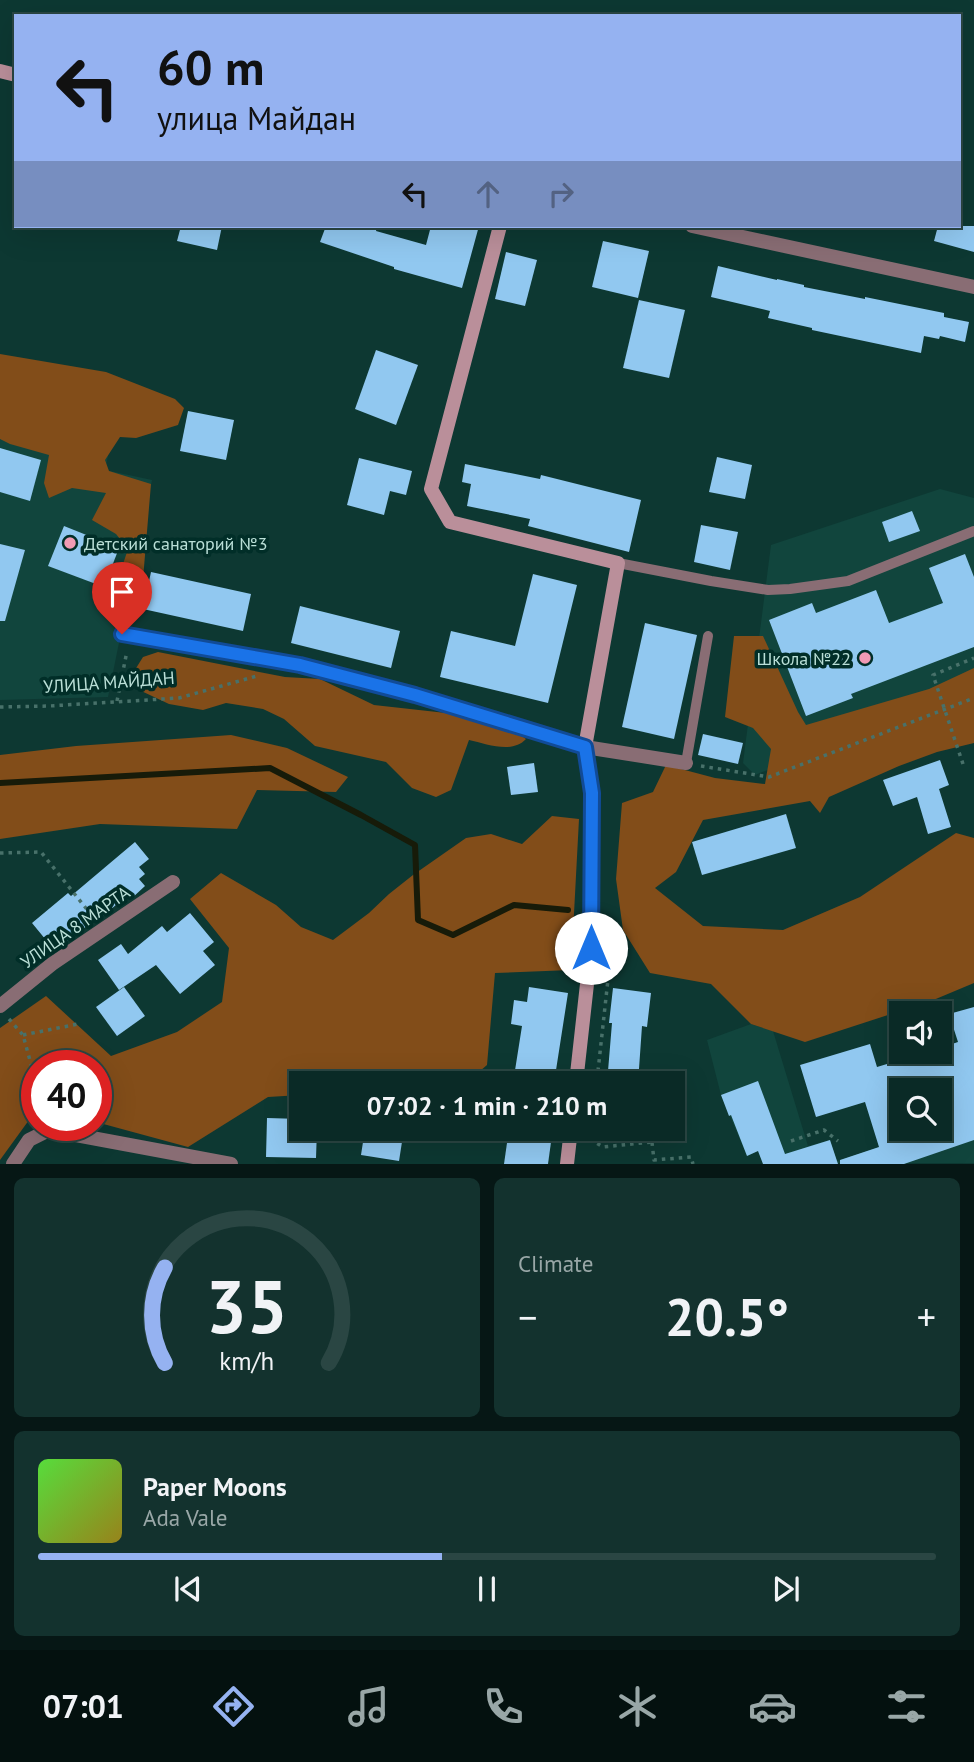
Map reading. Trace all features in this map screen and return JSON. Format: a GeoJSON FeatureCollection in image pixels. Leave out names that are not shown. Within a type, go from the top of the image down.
{"type":"FeatureCollection","features":[{"type":"Feature","properties":{"kind":"street"},"geometry":{"type":"LineString","coordinates":[[499,228],[431,489],[450,523],[618,563],[585,747],[592,793],[591,948],[577,1071]]}},
{"type":"Feature","properties":{"kind":"street"},"geometry":{"type":"LineString","coordinates":[[701,228],[974,287]]}},
{"type":"Feature","properties":{"kind":"street","name":"УЛИЦА МАЙДАН"},"geometry":{"type":"LineString","coordinates":[[126,634],[300,665],[415,695],[585,747],[686,763]]}},
{"type":"Feature","properties":{"kind":"street","name":"УЛИЦА 8 МАРТА"},"geometry":{"type":"LineString","coordinates":[[0,1006],[52,964],[173,882]]}},
{"type":"Feature","properties":{"kind":"street"},"geometry":{"type":"LineString","coordinates":[[13,1164],[29,1140],[49,1130],[231,1164]]}},
{"type":"Feature","properties":{"kind":"street"},"geometry":{"type":"LineString","coordinates":[[568,1164],[570,1141]]}},
{"type":"Feature","properties":{"kind":"lane"},"geometry":{"type":"LineString","coordinates":[[618,563],[711,582],[768,590],[790,589],[848,581],[974,531]]}},
{"type":"Feature","properties":{"kind":"lane"},"geometry":{"type":"LineString","coordinates":[[686,763],[708,636]]}},
{"type":"Feature","properties":{"kind":"path"},"geometry":{"type":"LineString","coordinates":[[117,701],[126,634]]}},
{"type":"Feature","properties":{"kind":"path"},"geometry":{"type":"LineString","coordinates":[[963,764],[933,675],[974,658]]}},
{"type":"Feature","properties":{"kind":"path","name":"УЛИЦА МАЙДАН"},"geometry":{"type":"LineString","coordinates":[[0,706],[179,698],[259,676]]}},
{"type":"Feature","properties":{"kind":"path"},"geometry":{"type":"LineString","coordinates":[[686,763],[769,777],[974,698]]}},
{"type":"Feature","properties":{"kind":"path"},"geometry":{"type":"LineString","coordinates":[[0,853],[41,852],[103,930]]}},
{"type":"Feature","properties":{"kind":"path"},"geometry":{"type":"LineString","coordinates":[[27,1050],[23,1035],[78,1024]]}},
{"type":"Feature","properties":{"kind":"path"},"geometry":{"type":"LineString","coordinates":[[791,1141],[824,1130],[838,1141]]}},
{"type":"Feature","properties":{"kind":"path"},"geometry":{"type":"LineString","coordinates":[[593,1141],[603,1147],[652,1142],[654,1160],[691,1157],[692,1164]]}},
{"type":"Feature","properties":{"kind":"shaded area"},"geometry":{"type":"Polygon","coordinates":[[[0,354],[106,372],[175,399],[184,408],[178,425],[136,438],[120,437],[105,460],[109,471],[151,484],[143,579],[123,616],[112,611],[110,603],[128,549],[116,534],[92,520],[106,493],[72,488],[49,498],[44,483],[49,455],[0,439],[0,354]]]}},
{"type":"Feature","properties":{"kind":"shaded area","name":"Детский санаторий №3"},"geometry":{"type":"Polygon","coordinates":[[[0,368],[121,395],[105,470],[152,480],[108,697],[0,700],[0,368]]]}},
{"type":"Feature","properties":{"kind":"shaded area","name":"Школа №22"},"geometry":{"type":"Polygon","coordinates":[[[940,489],[974,498],[974,687],[755,775],[743,763],[771,545],[940,489]]]}},
{"type":"Feature","properties":{"kind":"shaded area"},"geometry":{"type":"Polygon","coordinates":[[[734,636],[763,636],[806,725],[929,689],[974,668],[974,743],[937,752],[899,766],[829,797],[820,813],[810,801],[703,820],[676,872],[655,888],[703,926],[783,930],[860,897],[956,833],[974,838],[974,983],[931,1001],[889,1001],[889,1015],[805,1042],[751,1024],[711,984],[650,973],[623,930],[616,879],[622,803],[653,792],[666,765],[715,778],[765,784],[771,749],[753,728],[725,717],[734,636]]]}},
{"type":"Feature","properties":{"kind":"shaded area"},"geometry":{"type":"Polygon","coordinates":[[[158,652],[285,677],[320,679],[374,705],[473,716],[507,725],[526,739],[520,744],[507,747],[469,740],[451,790],[436,797],[412,788],[386,762],[315,746],[284,719],[263,709],[226,703],[203,710],[169,704],[137,689],[133,673],[143,657],[158,652]]]}},
{"type":"Feature","properties":{"kind":"shaded area"},"geometry":{"type":"Polygon","coordinates":[[[231,735],[287,748],[348,777],[336,792],[257,790],[237,829],[100,824],[0,839],[0,755],[76,746],[231,735]]]}},
{"type":"Feature","properties":{"kind":"shaded area"},"geometry":{"type":"Polygon","coordinates":[[[552,816],[579,819],[571,970],[495,973],[487,1065],[480,1071],[289,1071],[289,1096],[268,1097],[188,1147],[112,1126],[112,1056],[177,1032],[222,1002],[229,948],[190,899],[221,873],[276,905],[301,927],[333,940],[413,875],[466,838],[491,834],[522,844],[552,816]]]}},
{"type":"Feature","properties":{"kind":"shaded area"},"geometry":{"type":"Polygon","coordinates":[[[46,996],[104,1050],[21,1050],[21,1131],[0,1160],[0,1028],[46,996]]]}},
{"type":"Feature","properties":{"kind":"shaded area"},"geometry":{"type":"Polygon","coordinates":[[[751,1024],[773,1031],[808,1146],[830,1140],[837,1161],[898,1141],[952,1141],[952,1123],[974,1115],[974,1163],[763,1163],[758,1151],[747,1156],[721,1095],[707,1040],[751,1024]]]}},
{"type":"Feature","properties":{"kind":"building"},"geometry":{"type":"Polygon","coordinates":[[[974,226],[974,252],[934,241],[937,228],[974,226]]]}},
{"type":"Feature","properties":{"kind":"building"},"geometry":{"type":"Polygon","coordinates":[[[180,228],[222,228],[217,250],[177,241],[180,228]]]}},
{"type":"Feature","properties":{"kind":"building"},"geometry":{"type":"Polygon","coordinates":[[[325,228],[377,228],[376,231],[426,245],[430,228],[478,228],[462,288],[394,269],[320,242],[325,228]]]}},
{"type":"Feature","properties":{"kind":"building"},"geometry":{"type":"Polygon","coordinates":[[[603,241],[649,251],[638,298],[592,287],[603,241]]]}},
{"type":"Feature","properties":{"kind":"building"},"geometry":{"type":"Polygon","coordinates":[[[506,252],[537,260],[525,306],[495,299],[506,252]]]}},
{"type":"Feature","properties":{"kind":"building"},"geometry":{"type":"Polygon","coordinates":[[[718,266],[804,287],[944,313],[944,317],[969,322],[965,342],[940,336],[939,339],[924,336],[921,353],[768,318],[770,311],[711,297],[718,266]]]}},
{"type":"Feature","properties":{"kind":"building"},"geometry":{"type":"Polygon","coordinates":[[[639,300],[685,310],[669,378],[623,368],[639,300]]]}},
{"type":"Feature","properties":{"kind":"building"},"geometry":{"type":"Polygon","coordinates":[[[376,350],[418,365],[396,425],[355,409],[376,350]]]}},
{"type":"Feature","properties":{"kind":"building"},"geometry":{"type":"Polygon","coordinates":[[[188,411],[234,420],[226,460],[180,451],[188,411]]]}},
{"type":"Feature","properties":{"kind":"building"},"geometry":{"type":"Polygon","coordinates":[[[0,448],[41,460],[30,501],[0,492],[0,448]]]}},
{"type":"Feature","properties":{"kind":"building"},"geometry":{"type":"Polygon","coordinates":[[[717,457],[752,465],[745,499],[709,492],[717,457]]]}},
{"type":"Feature","properties":{"kind":"building"},"geometry":{"type":"Polygon","coordinates":[[[359,458],[412,471],[406,495],[390,491],[384,515],[347,505],[359,458]]]}},
{"type":"Feature","properties":{"kind":"building"},"geometry":{"type":"Polygon","coordinates":[[[465,464],[540,479],[541,475],[641,500],[629,552],[528,526],[530,519],[467,506],[471,484],[462,482],[465,464]]]}},
{"type":"Feature","properties":{"kind":"building"},"geometry":{"type":"Polygon","coordinates":[[[912,511],[920,531],[889,542],[882,522],[912,511]]]}},
{"type":"Feature","properties":{"kind":"building"},"geometry":{"type":"Polygon","coordinates":[[[701,525],[738,532],[730,570],[694,562],[701,525]]]}},
{"type":"Feature","properties":{"kind":"building"},"geometry":{"type":"Polygon","coordinates":[[[64,526],[119,548],[104,587],[48,566],[64,526]]]}},
{"type":"Feature","properties":{"kind":"building"},"geometry":{"type":"Polygon","coordinates":[[[0,544],[25,550],[5,621],[0,621],[0,544]]]}},
{"type":"Feature","properties":{"kind":"building"},"geometry":{"type":"Polygon","coordinates":[[[965,554],[974,577],[974,647],[851,694],[853,698],[806,716],[769,620],[812,603],[816,613],[876,590],[889,623],[943,603],[929,568],[965,554]]]}},
{"type":"Feature","properties":{"kind":"building"},"geometry":{"type":"Polygon","coordinates":[[[151,572],[251,594],[243,631],[143,609],[151,572]]]}},
{"type":"Feature","properties":{"kind":"building"},"geometry":{"type":"Polygon","coordinates":[[[533,574],[577,585],[548,703],[440,677],[451,631],[515,646],[533,574]]]}},
{"type":"Feature","properties":{"kind":"building"},"geometry":{"type":"Polygon","coordinates":[[[300,606],[400,631],[391,668],[291,643],[300,606]]]}},
{"type":"Feature","properties":{"kind":"building"},"geometry":{"type":"Polygon","coordinates":[[[645,623],[697,635],[674,739],[622,727],[645,623]]]}},
{"type":"Feature","properties":{"kind":"building"},"geometry":{"type":"Polygon","coordinates":[[[703,734],[743,743],[738,764],[698,755],[703,734]]]}},
{"type":"Feature","properties":{"kind":"building"},"geometry":{"type":"Polygon","coordinates":[[[940,760],[949,785],[939,789],[951,827],[928,834],[917,797],[893,806],[883,780],[940,760]]]}},
{"type":"Feature","properties":{"kind":"building"},"geometry":{"type":"Polygon","coordinates":[[[534,763],[538,792],[511,795],[507,767],[534,763]]]}},
{"type":"Feature","properties":{"kind":"building"},"geometry":{"type":"Polygon","coordinates":[[[786,814],[796,848],[702,875],[692,842],[786,814]]]}},
{"type":"Feature","properties":{"kind":"building"},"geometry":{"type":"Polygon","coordinates":[[[135,842],[149,859],[139,867],[145,874],[139,879],[145,886],[132,898],[129,894],[55,951],[32,923],[68,893],[71,896],[135,842]]]}},
{"type":"Feature","properties":{"kind":"building"},"geometry":{"type":"Polygon","coordinates":[[[190,913],[214,942],[203,951],[215,965],[180,994],[156,965],[119,990],[98,960],[121,944],[128,954],[162,926],[167,932],[190,913]]]}},
{"type":"Feature","properties":{"kind":"building"},"geometry":{"type":"Polygon","coordinates":[[[124,987],[145,1016],[117,1036],[96,1007],[124,987]]]}},
{"type":"Feature","properties":{"kind":"building"},"geometry":{"type":"Polygon","coordinates":[[[529,987],[568,993],[556,1071],[515,1071],[522,1026],[511,1024],[514,1000],[527,1002],[529,987]]]}},
{"type":"Feature","properties":{"kind":"building"},"geometry":{"type":"Polygon","coordinates":[[[613,988],[651,993],[647,1027],[642,1026],[639,1071],[608,1071],[612,1023],[609,1023],[613,988]]]}},
{"type":"Feature","properties":{"kind":"building"},"geometry":{"type":"Polygon","coordinates":[[[974,1007],[974,1140],[904,1164],[840,1164],[840,1160],[879,1147],[865,1102],[816,1117],[800,1065],[870,1044],[877,1067],[889,1063],[952,1064],[952,1044],[958,1042],[952,1013],[974,1007]]]}},
{"type":"Feature","properties":{"kind":"building"},"geometry":{"type":"Polygon","coordinates":[[[758,1081],[785,1154],[830,1140],[838,1164],[763,1164],[758,1151],[747,1156],[721,1095],[758,1081]]]}},
{"type":"Feature","properties":{"kind":"building"},"geometry":{"type":"Polygon","coordinates":[[[267,1118],[289,1119],[289,1141],[317,1141],[316,1158],[266,1157],[267,1118]]]}},
{"type":"Feature","properties":{"kind":"building"},"geometry":{"type":"Polygon","coordinates":[[[363,1141],[402,1141],[399,1161],[361,1155],[363,1141]]]}},
{"type":"Feature","properties":{"kind":"building"},"geometry":{"type":"Polygon","coordinates":[[[507,1141],[551,1141],[548,1164],[504,1164],[507,1141]]]}},
{"type":"Feature","properties":{"kind":"waterway"},"geometry":{"type":"LineString","coordinates":[[0,783],[270,768],[415,845],[418,920],[453,935],[514,905],[568,910]]}},
{"type":"Feature","properties":{"kind":"place","name":"Детский санаторий №3"},"geometry":{"type":"Point","coordinates":[70,543]}},
{"type":"Feature","properties":{"kind":"place","name":"Школа №22"},"geometry":{"type":"Point","coordinates":[865,658]}},
{"type":"Feature","properties":{"kind":"route"},"geometry":{"type":"LineString","coordinates":[[122,634],[300,665],[415,695],[585,747],[592,793],[591,948]]}}]}
